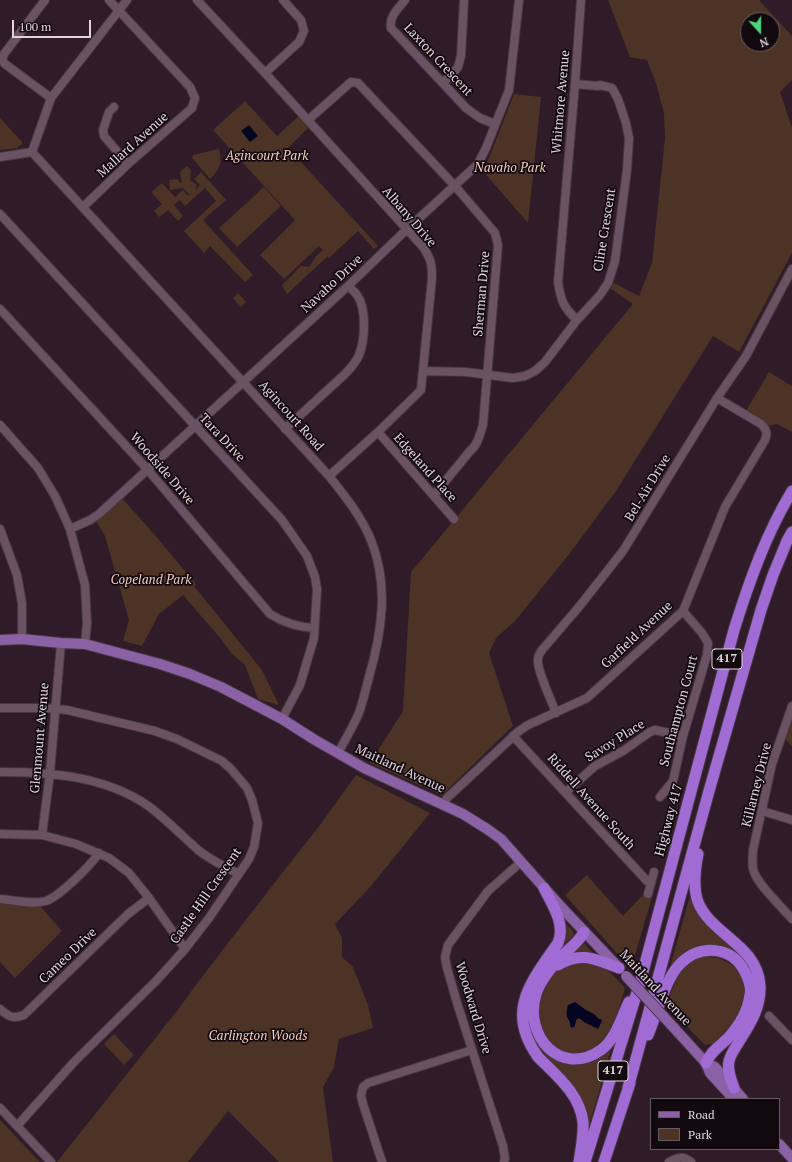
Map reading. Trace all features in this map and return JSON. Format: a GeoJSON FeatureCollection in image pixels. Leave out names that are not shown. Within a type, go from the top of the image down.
{"type":"FeatureCollection","features":[{"type":"Feature","properties":{"kind":"highway","name":"Highway 417"},"geometry":{"type":"LineString","coordinates":[[585,1162],[641,979],[734,630],[757,560],[784,504],[792,491]]}},
{"type":"Feature","properties":{"kind":"highway","name":"417"},"geometry":{"type":"LineString","coordinates":[[604,1162],[628,1088],[709,791],[761,610],[773,575],[792,532]]}},
{"type":"Feature","properties":{"kind":"highway"},"geometry":{"type":"LineString","coordinates":[[709,791],[696,865],[695,883],[698,901],[702,909],[714,924],[740,946],[754,965],[760,985],[757,1008],[750,1024],[732,1052],[729,1062],[729,1072],[734,1093]]}},
{"type":"Feature","properties":{"kind":"highway"},"geometry":{"type":"LineString","coordinates":[[544,888],[557,914],[561,932],[558,943],[543,971],[536,994],[533,1011],[539,1038],[550,1050],[566,1058],[577,1059],[589,1057],[602,1049],[613,1037],[641,979]]}},
{"type":"Feature","properties":{"kind":"highway"},"geometry":{"type":"LineString","coordinates":[[579,1162],[582,1140],[582,1122],[578,1103],[568,1088],[538,1057],[530,1044],[526,1033],[523,1016],[524,1000],[531,982],[580,938],[584,932]]}},
{"type":"Feature","properties":{"kind":"highway"},"geometry":{"type":"LineString","coordinates":[[628,1088],[673,972],[687,958],[694,954],[715,950],[725,953],[736,960],[743,968],[749,979],[751,991],[749,1004],[740,1023],[728,1038],[708,1057],[706,1063],[713,1062],[732,1045],[750,1024]]}},
{"type":"Feature","properties":{"kind":"highway"},"geometry":{"type":"LineString","coordinates":[[543,971],[567,960],[579,957],[593,958],[618,968]]}},
{"type":"Feature","properties":{"kind":"main road","name":"Maitland Avenue"},"geometry":{"type":"LineString","coordinates":[[0,640],[22,639],[85,644],[160,664],[190,674],[221,687],[282,718],[315,740],[364,768],[443,804],[488,828],[501,839],[584,932],[706,1063],[710,1073],[734,1093]]}},
{"type":"Feature","properties":{"kind":"main road"},"geometry":{"type":"LineString","coordinates":[[780,1145],[792,1158]]}},
{"type":"Feature","properties":{"kind":"street"},"geometry":{"type":"LineString","coordinates":[[45,0],[4,54],[2,60],[5,64],[51,98]]}},
{"type":"Feature","properties":{"kind":"street"},"geometry":{"type":"LineString","coordinates":[[109,0],[118,11]]}},
{"type":"Feature","properties":{"kind":"street"},"geometry":{"type":"LineString","coordinates":[[0,157],[32,152],[51,98],[127,0]]}},
{"type":"Feature","properties":{"kind":"street","name":"Albany Drive"},"geometry":{"type":"LineString","coordinates":[[196,0],[308,120],[406,230],[429,256],[432,265],[421,390],[378,432],[329,476]]}},
{"type":"Feature","properties":{"kind":"street"},"geometry":{"type":"LineString","coordinates":[[265,73],[299,42],[304,31],[301,20],[283,0]]}},
{"type":"Feature","properties":{"kind":"street","name":"Laxton Crescent"},"geometry":{"type":"LineString","coordinates":[[405,0],[393,16],[390,22],[391,28],[466,108],[480,118],[495,124]]}},
{"type":"Feature","properties":{"kind":"street"},"geometry":{"type":"LineString","coordinates":[[442,82],[450,77],[458,67],[461,56],[464,0]]}},
{"type":"Feature","properties":{"kind":"street","name":"Navaho Drive"},"geometry":{"type":"LineString","coordinates":[[70,529],[99,514],[348,286],[478,164],[509,90],[519,0]]}},
{"type":"Feature","properties":{"kind":"street","name":"Whitmore Avenue"},"geometry":{"type":"LineString","coordinates":[[578,320],[564,306],[558,282],[581,0]]}},
{"type":"Feature","properties":{"kind":"street","name":"Mallard Avenue"},"geometry":{"type":"LineString","coordinates":[[83,207],[128,164],[192,108],[195,98],[190,87],[118,11]]}},
{"type":"Feature","properties":{"kind":"street","name":"Sherman Drive"},"geometry":{"type":"LineString","coordinates":[[308,120],[351,82],[358,83],[455,186],[495,233],[498,245],[483,425],[480,436],[474,448],[434,495]]}},
{"type":"Feature","properties":{"kind":"street","name":"Cline Crescent"},"geometry":{"type":"LineString","coordinates":[[423,371],[466,372],[513,378],[525,376],[535,371],[544,362],[600,295],[608,283],[615,262],[627,170],[629,138],[618,99],[612,88],[600,85],[575,84]]}},
{"type":"Feature","properties":{"kind":"street"},"geometry":{"type":"LineString","coordinates":[[114,107],[108,112],[102,130],[104,136],[128,164]]}},
{"type":"Feature","properties":{"kind":"street","name":"Agincourt Road"},"geometry":{"type":"LineString","coordinates":[[32,152],[329,476],[352,505],[361,520],[370,538],[378,564],[382,587],[381,628],[378,647],[358,713],[338,753]]}},
{"type":"Feature","properties":{"kind":"street","name":"Tara Drive"},"geometry":{"type":"LineString","coordinates":[[0,214],[282,520],[307,556],[315,577],[317,589],[314,638],[300,685],[282,718]]}},
{"type":"Feature","properties":{"kind":"street","name":"Bel-Air Drive"},"geometry":{"type":"LineString","coordinates":[[556,713],[540,670],[538,657],[623,551],[717,398],[746,356],[792,269]]}},
{"type":"Feature","properties":{"kind":"street"},"geometry":{"type":"LineString","coordinates":[[285,429],[352,367],[359,355],[362,344],[364,319],[358,295],[348,286]]}},
{"type":"Feature","properties":{"kind":"street","name":"Woodside Drive"},"geometry":{"type":"LineString","coordinates":[[0,309],[148,470],[270,614],[292,625],[314,628]]}},
{"type":"Feature","properties":{"kind":"street","name":"Garfield Avenue"},"geometry":{"type":"LineString","coordinates":[[443,804],[447,798],[519,731],[528,725],[587,698],[683,611],[725,507],[766,440],[767,435],[766,429],[761,424],[717,398]]}},
{"type":"Feature","properties":{"kind":"street"},"geometry":{"type":"LineString","coordinates":[[0,425],[38,468],[55,496],[70,529],[85,585],[87,622],[85,644]]}},
{"type":"Feature","properties":{"kind":"street","name":"Edgeland Place"},"geometry":{"type":"LineString","coordinates":[[378,432],[454,519]]}},
{"type":"Feature","properties":{"kind":"street"},"geometry":{"type":"LineString","coordinates":[[0,529],[17,575],[22,603],[22,639]]}},
{"type":"Feature","properties":{"kind":"street","name":"Southampton Court"},"geometry":{"type":"LineString","coordinates":[[660,797],[673,781],[707,655],[708,643],[702,633],[683,611]]}},
{"type":"Feature","properties":{"kind":"street","name":"Glenmount Avenue"},"geometry":{"type":"LineString","coordinates":[[42,835],[50,773],[61,643]]}},
{"type":"Feature","properties":{"kind":"street","name":"Killarney Drive"},"geometry":{"type":"LineString","coordinates":[[792,706],[772,764],[753,850],[752,861],[753,872],[759,882],[792,919]]}},
{"type":"Feature","properties":{"kind":"street","name":"Castle Hill Crescent"},"geometry":{"type":"LineString","coordinates":[[0,708],[55,708],[67,710],[155,731],[178,739],[222,761],[231,769],[247,788],[258,823],[254,847],[249,859],[185,950],[156,981],[74,1062],[17,1126]]}},
{"type":"Feature","properties":{"kind":"street","name":"Savoy Place"},"geometry":{"type":"LineString","coordinates":[[566,792],[595,766],[624,751],[650,732],[655,730],[684,736]]}},
{"type":"Feature","properties":{"kind":"street","name":"Riddell Avenue South"},"geometry":{"type":"LineString","coordinates":[[514,736],[647,881],[651,883]]}},
{"type":"Feature","properties":{"kind":"street"},"geometry":{"type":"LineString","coordinates":[[0,772],[50,773],[102,783],[125,792],[165,819],[209,858],[239,874]]}},
{"type":"Feature","properties":{"kind":"street"},"geometry":{"type":"LineString","coordinates":[[762,811],[792,820]]}},
{"type":"Feature","properties":{"kind":"street"},"geometry":{"type":"LineString","coordinates":[[0,834],[42,835],[76,844],[109,858],[129,873],[149,898],[185,950]]}},
{"type":"Feature","properties":{"kind":"street"},"geometry":{"type":"LineString","coordinates":[[0,899],[33,902],[51,899],[93,861],[99,853]]}},
{"type":"Feature","properties":{"kind":"street","name":"Woodward Drive"},"geometry":{"type":"LineString","coordinates":[[504,1162],[503,1146],[458,1006],[445,957],[448,945],[488,891],[521,862]]}},
{"type":"Feature","properties":{"kind":"street"},"geometry":{"type":"LineString","coordinates":[[648,894],[654,872]]}},
{"type":"Feature","properties":{"kind":"street","name":"Cameo Drive"},"geometry":{"type":"LineString","coordinates":[[0,1009],[9,1016],[17,1017],[24,1015],[128,914],[149,898]]}},
{"type":"Feature","properties":{"kind":"street"},"geometry":{"type":"LineString","coordinates":[[769,1016],[792,1040]]}},
{"type":"Feature","properties":{"kind":"street"},"geometry":{"type":"LineString","coordinates":[[382,1162],[361,1096],[363,1087],[368,1083],[472,1050]]}},
{"type":"Feature","properties":{"kind":"street"},"geometry":{"type":"LineString","coordinates":[[0,1108],[51,1162]]}},
{"type":"Feature","properties":{"kind":"street"},"geometry":{"type":"LineString","coordinates":[[673,1160],[686,1158],[692,1162]]}},
{"type":"Feature","properties":{"kind":"green space"},"geometry":{"type":"Polygon","coordinates":[[[608,0],[759,0],[770,12],[740,12],[740,52],[780,52],[780,23],[792,36],[792,80],[780,92],[792,128],[792,253],[739,352],[713,336],[616,491],[570,553],[516,620],[496,638],[489,653],[513,726],[442,795],[370,763],[403,711],[411,572],[633,304],[610,288],[614,283],[639,296],[652,263],[665,138],[664,113],[656,83],[647,60],[630,57],[608,0]]]}},
{"type":"Feature","properties":{"kind":"green space","name":"Navaho Park"},"geometry":{"type":"Polygon","coordinates":[[[514,94],[541,97],[528,223],[482,170],[487,163],[514,94]]]}},
{"type":"Feature","properties":{"kind":"green space","name":"Agincourt Park"},"geometry":{"type":"Polygon","coordinates":[[[245,101],[277,136],[301,114],[310,126],[288,148],[378,246],[374,249],[358,231],[329,258],[328,256],[287,294],[282,285],[301,266],[309,267],[316,256],[323,250],[319,246],[284,279],[260,255],[295,220],[213,130],[245,101]]]}},
{"type":"Feature","properties":{"kind":"green space"},"geometry":{"type":"Polygon","coordinates":[[[0,118],[23,143],[17,148],[0,150],[0,118]]]}},
{"type":"Feature","properties":{"kind":"green space"},"geometry":{"type":"Polygon","coordinates":[[[219,149],[221,158],[220,166],[210,179],[192,158],[193,155],[219,149]]]}},
{"type":"Feature","properties":{"kind":"green space"},"geometry":{"type":"Polygon","coordinates":[[[187,166],[191,170],[190,180],[197,185],[195,190],[200,185],[194,179],[201,172],[226,200],[203,220],[253,275],[245,282],[210,246],[204,253],[184,231],[216,201],[205,188],[185,206],[180,200],[174,205],[183,216],[178,221],[168,210],[159,217],[154,211],[162,204],[151,192],[162,183],[175,197],[183,190],[188,196],[191,193],[189,194],[183,188],[170,190],[169,180],[178,179],[179,182],[182,183],[180,172],[187,166]]]}},
{"type":"Feature","properties":{"kind":"green space"},"geometry":{"type":"Polygon","coordinates":[[[264,187],[281,206],[237,247],[219,228],[264,187]]]}},
{"type":"Feature","properties":{"kind":"green space"},"geometry":{"type":"Polygon","coordinates":[[[238,293],[246,302],[241,307],[233,298],[238,293]]]}},
{"type":"Feature","properties":{"kind":"green space"},"geometry":{"type":"Polygon","coordinates":[[[769,372],[792,386],[792,432],[777,424],[768,426],[746,411],[769,372]]]}},
{"type":"Feature","properties":{"kind":"green space","name":"Copeland Park"},"geometry":{"type":"Polygon","coordinates":[[[122,498],[196,584],[194,586],[262,670],[279,705],[258,699],[245,665],[232,654],[183,595],[159,614],[142,646],[123,641],[129,620],[105,536],[96,521],[122,498]]]}},
{"type":"Feature","properties":{"kind":"green space"},"geometry":{"type":"Polygon","coordinates":[[[792,715],[792,746],[784,738],[792,715]]]}},
{"type":"Feature","properties":{"kind":"green space","name":"Carlington Woods"},"geometry":{"type":"Polygon","coordinates":[[[356,775],[430,813],[371,886],[335,924],[342,938],[342,957],[353,967],[368,1005],[373,1028],[339,1039],[334,1067],[323,1087],[333,1162],[279,1162],[228,1111],[188,1162],[57,1162],[180,1007],[320,825],[356,775]]]}},
{"type":"Feature","properties":{"kind":"green space"},"geometry":{"type":"Polygon","coordinates":[[[587,875],[623,916],[657,880],[631,969],[565,895],[587,875]]]}},
{"type":"Feature","properties":{"kind":"green space"},"geometry":{"type":"Polygon","coordinates":[[[691,892],[698,909],[707,921],[742,953],[751,965],[757,977],[758,992],[751,1016],[740,1033],[720,1052],[719,1051],[744,1023],[752,1005],[754,985],[748,968],[740,958],[729,951],[717,948],[704,947],[692,950],[681,957],[672,968],[670,967],[691,892]]]}},
{"type":"Feature","properties":{"kind":"green space"},"geometry":{"type":"Polygon","coordinates":[[[0,903],[41,907],[62,931],[15,978],[0,962],[0,903]]]}},
{"type":"Feature","properties":{"kind":"green space"},"geometry":{"type":"Polygon","coordinates":[[[563,924],[566,924],[573,931],[574,935],[555,953],[563,924]]]}},
{"type":"Feature","properties":{"kind":"green space"},"geometry":{"type":"Polygon","coordinates":[[[582,941],[593,953],[566,958],[582,941]]]}},
{"type":"Feature","properties":{"kind":"green space"},"geometry":{"type":"Polygon","coordinates":[[[702,957],[721,959],[731,964],[738,970],[744,982],[745,999],[736,1019],[731,1025],[712,1044],[705,1045],[666,1005],[675,982],[685,967],[694,960],[702,957]]]}},
{"type":"Feature","properties":{"kind":"green space"},"geometry":{"type":"Polygon","coordinates":[[[581,961],[603,967],[625,988],[616,1016],[606,1036],[593,1049],[587,1052],[573,1053],[557,1048],[547,1039],[540,1023],[538,1005],[543,988],[553,975],[568,965],[581,961]]]}},
{"type":"Feature","properties":{"kind":"green space"},"geometry":{"type":"Polygon","coordinates":[[[541,977],[534,1030],[572,1062],[613,1043],[587,1132],[586,1122],[538,1053],[529,1034],[526,1008],[541,977]]]}},
{"type":"Feature","properties":{"kind":"green space"},"geometry":{"type":"Polygon","coordinates":[[[114,1034],[134,1055],[124,1065],[104,1044],[114,1034]]]}},
{"type":"Feature","properties":{"kind":"green space"},"geometry":{"type":"Polygon","coordinates":[[[0,1120],[40,1162],[0,1162],[0,1120]]]}},
{"type":"Feature","properties":{"kind":"water"},"geometry":{"type":"Polygon","coordinates":[[[249,125],[258,136],[250,142],[241,131],[249,125]]]}},
{"type":"Feature","properties":{"kind":"water"},"geometry":{"type":"Polygon","coordinates":[[[575,1002],[601,1019],[602,1021],[598,1029],[579,1018],[576,1020],[575,1026],[572,1028],[570,1026],[570,1022],[567,1017],[567,1008],[568,1005],[575,1002]]]}}]}
